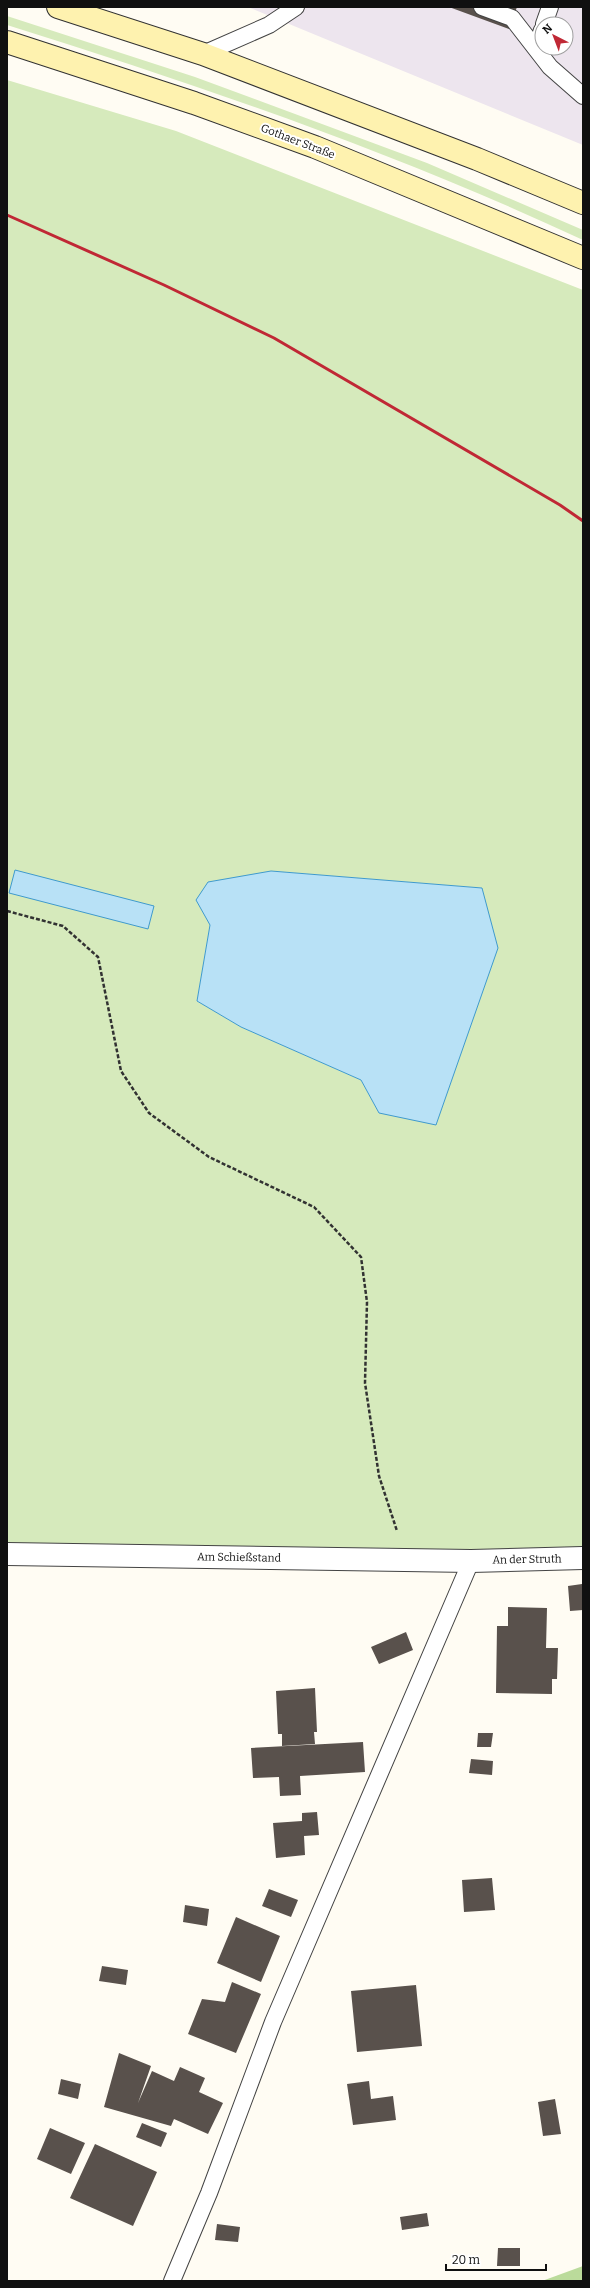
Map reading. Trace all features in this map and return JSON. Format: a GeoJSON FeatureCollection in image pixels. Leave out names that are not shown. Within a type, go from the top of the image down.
{"type":"FeatureCollection","features":[{"type":"Feature","properties":{"kind":"main road"},"geometry":{"type":"LineString","coordinates":[[58,7],[203,54],[477,159],[583,203]]}},
{"type":"Feature","properties":{"kind":"main road","name":"Gothaer Straße"},"geometry":{"type":"LineString","coordinates":[[7,42],[194,103],[316,147],[583,258]]}},
{"type":"Feature","properties":{"kind":"street","name":"Am Schießstand"},"geometry":{"type":"LineString","coordinates":[[7,1554],[471,1561]]}},
{"type":"Feature","properties":{"kind":"street","name":"An der Struth"},"geometry":{"type":"LineString","coordinates":[[471,1561],[583,1558]]}},
{"type":"Feature","properties":{"kind":"lane"},"geometry":{"type":"LineString","coordinates":[[203,54],[269,25],[296,7]]}},
{"type":"Feature","properties":{"kind":"lane"},"geometry":{"type":"LineString","coordinates":[[482,7],[512,18],[534,46]]}},
{"type":"Feature","properties":{"kind":"lane"},"geometry":{"type":"LineString","coordinates":[[542,56],[550,67],[583,96]]}},
{"type":"Feature","properties":{"kind":"lane"},"geometry":{"type":"LineString","coordinates":[[172,2281],[209,2193],[273,2022],[471,1561]]}},
{"type":"Feature","properties":{"kind":"path"},"geometry":{"type":"LineString","coordinates":[[7,911],[63,926],[98,957],[121,1071],[148,1113],[209,1157],[314,1207],[361,1257],[367,1302],[365,1384],[380,1476],[406,1560]]}},
{"type":"Feature","properties":{"kind":"shaded area"},"geometry":{"type":"Polygon","coordinates":[[[248,7],[583,7],[583,145],[248,7]]]}},
{"type":"Feature","properties":{"kind":"green space"},"geometry":{"type":"Polygon","coordinates":[[[7,16],[195,77],[427,163],[583,230],[583,240],[442,178],[298,123],[153,72],[7,25],[7,16]]]}},
{"type":"Feature","properties":{"kind":"green space"},"geometry":{"type":"Polygon","coordinates":[[[7,80],[176,131],[583,290],[583,1558],[7,1554],[7,80]],[[271,871],[210,925],[197,1001],[241,1027],[361,1080],[379,1113],[482,888],[271,871]]]}},
{"type":"Feature","properties":{"kind":"green space"},"geometry":{"type":"Polygon","coordinates":[[[583,2266],[583,2281],[542,2281],[583,2266]]]}},
{"type":"Feature","properties":{"kind":"water"},"geometry":{"type":"Polygon","coordinates":[[[15,870],[154,906],[148,929],[9,893],[15,870]]]}},
{"type":"Feature","properties":{"kind":"water"},"geometry":{"type":"Polygon","coordinates":[[[271,871],[482,888],[498,948],[436,1125],[379,1113],[361,1080],[241,1027],[197,1001],[210,925],[196,900],[208,882],[271,871]]]}},
{"type":"Feature","properties":{"kind":"building"},"geometry":{"type":"Polygon","coordinates":[[[449,7],[517,7],[509,29],[449,7]]]}},
{"type":"Feature","properties":{"kind":"building"},"geometry":{"type":"Polygon","coordinates":[[[582,1584],[583,1610],[570,1611],[568,1586],[582,1584]]]}},
{"type":"Feature","properties":{"kind":"building"},"geometry":{"type":"Polygon","coordinates":[[[508,1607],[547,1608],[546,1648],[558,1648],[557,1679],[552,1679],[552,1694],[496,1693],[497,1626],[508,1626],[508,1607]]]}},
{"type":"Feature","properties":{"kind":"building"},"geometry":{"type":"Polygon","coordinates":[[[406,1632],[413,1650],[379,1664],[371,1647],[406,1632]]]}},
{"type":"Feature","properties":{"kind":"building"},"geometry":{"type":"Polygon","coordinates":[[[315,1688],[317,1732],[314,1732],[315,1744],[282,1746],[282,1734],[278,1734],[276,1691],[315,1688]]]}},
{"type":"Feature","properties":{"kind":"building"},"geometry":{"type":"Polygon","coordinates":[[[478,1733],[493,1733],[491,1747],[477,1747],[478,1733]]]}},
{"type":"Feature","properties":{"kind":"building"},"geometry":{"type":"Polygon","coordinates":[[[363,1742],[365,1772],[300,1776],[301,1795],[280,1796],[279,1777],[253,1778],[251,1748],[363,1742]]]}},
{"type":"Feature","properties":{"kind":"building"},"geometry":{"type":"Polygon","coordinates":[[[471,1759],[493,1761],[492,1775],[469,1773],[471,1759]]]}},
{"type":"Feature","properties":{"kind":"building"},"geometry":{"type":"Polygon","coordinates":[[[317,1812],[319,1835],[304,1836],[305,1855],[276,1858],[273,1823],[302,1821],[302,1813],[317,1812]]]}},
{"type":"Feature","properties":{"kind":"building"},"geometry":{"type":"Polygon","coordinates":[[[492,1878],[495,1910],[464,1912],[462,1880],[492,1878]]]}},
{"type":"Feature","properties":{"kind":"building"},"geometry":{"type":"Polygon","coordinates":[[[269,1889],[298,1900],[291,1917],[262,1906],[269,1889]]]}},
{"type":"Feature","properties":{"kind":"building"},"geometry":{"type":"Polygon","coordinates":[[[185,1905],[209,1909],[207,1926],[183,1922],[185,1905]]]}},
{"type":"Feature","properties":{"kind":"building"},"geometry":{"type":"Polygon","coordinates":[[[236,1917],[280,1936],[261,1982],[217,1963],[236,1917]]]}},
{"type":"Feature","properties":{"kind":"building"},"geometry":{"type":"Polygon","coordinates":[[[102,1966],[128,1970],[126,1985],[99,1981],[102,1966]]]}},
{"type":"Feature","properties":{"kind":"building"},"geometry":{"type":"Polygon","coordinates":[[[232,1982],[261,1994],[236,2053],[188,2034],[202,1999],[225,2002],[232,1982]]]}},
{"type":"Feature","properties":{"kind":"building"},"geometry":{"type":"Polygon","coordinates":[[[416,1985],[422,2046],[357,2052],[351,1991],[416,1985]]]}},
{"type":"Feature","properties":{"kind":"building"},"geometry":{"type":"Polygon","coordinates":[[[119,2053],[151,2066],[138,2103],[152,2071],[174,2081],[180,2067],[205,2078],[199,2092],[223,2103],[208,2134],[174,2119],[171,2126],[104,2107],[119,2053]]]}},
{"type":"Feature","properties":{"kind":"building"},"geometry":{"type":"Polygon","coordinates":[[[61,2079],[81,2084],[78,2099],[58,2094],[61,2079]]]}},
{"type":"Feature","properties":{"kind":"building"},"geometry":{"type":"Polygon","coordinates":[[[369,2081],[371,2099],[393,2096],[396,2120],[353,2125],[347,2084],[369,2081]]]}},
{"type":"Feature","properties":{"kind":"building"},"geometry":{"type":"Polygon","coordinates":[[[555,2099],[561,2134],[543,2136],[538,2102],[555,2099]]]}},
{"type":"Feature","properties":{"kind":"building"},"geometry":{"type":"Polygon","coordinates":[[[142,2123],[167,2133],[161,2147],[136,2137],[142,2123]]]}},
{"type":"Feature","properties":{"kind":"building"},"geometry":{"type":"Polygon","coordinates":[[[50,2128],[85,2143],[71,2174],[37,2159],[50,2128]]]}},
{"type":"Feature","properties":{"kind":"building"},"geometry":{"type":"Polygon","coordinates":[[[95,2144],[157,2172],[133,2226],[70,2198],[95,2144]]]}},
{"type":"Feature","properties":{"kind":"building"},"geometry":{"type":"Polygon","coordinates":[[[427,2213],[429,2226],[402,2230],[400,2217],[427,2213]]]}},
{"type":"Feature","properties":{"kind":"building"},"geometry":{"type":"Polygon","coordinates":[[[217,2224],[240,2227],[238,2242],[215,2240],[217,2224]]]}},
{"type":"Feature","properties":{"kind":"building"},"geometry":{"type":"Polygon","coordinates":[[[498,2248],[520,2248],[520,2266],[497,2266],[498,2248]]]}},
{"type":"Feature","properties":{"kind":"railway"},"geometry":{"type":"LineString","coordinates":[[7,215],[164,285],[274,338],[560,505],[583,521]]}}]}
